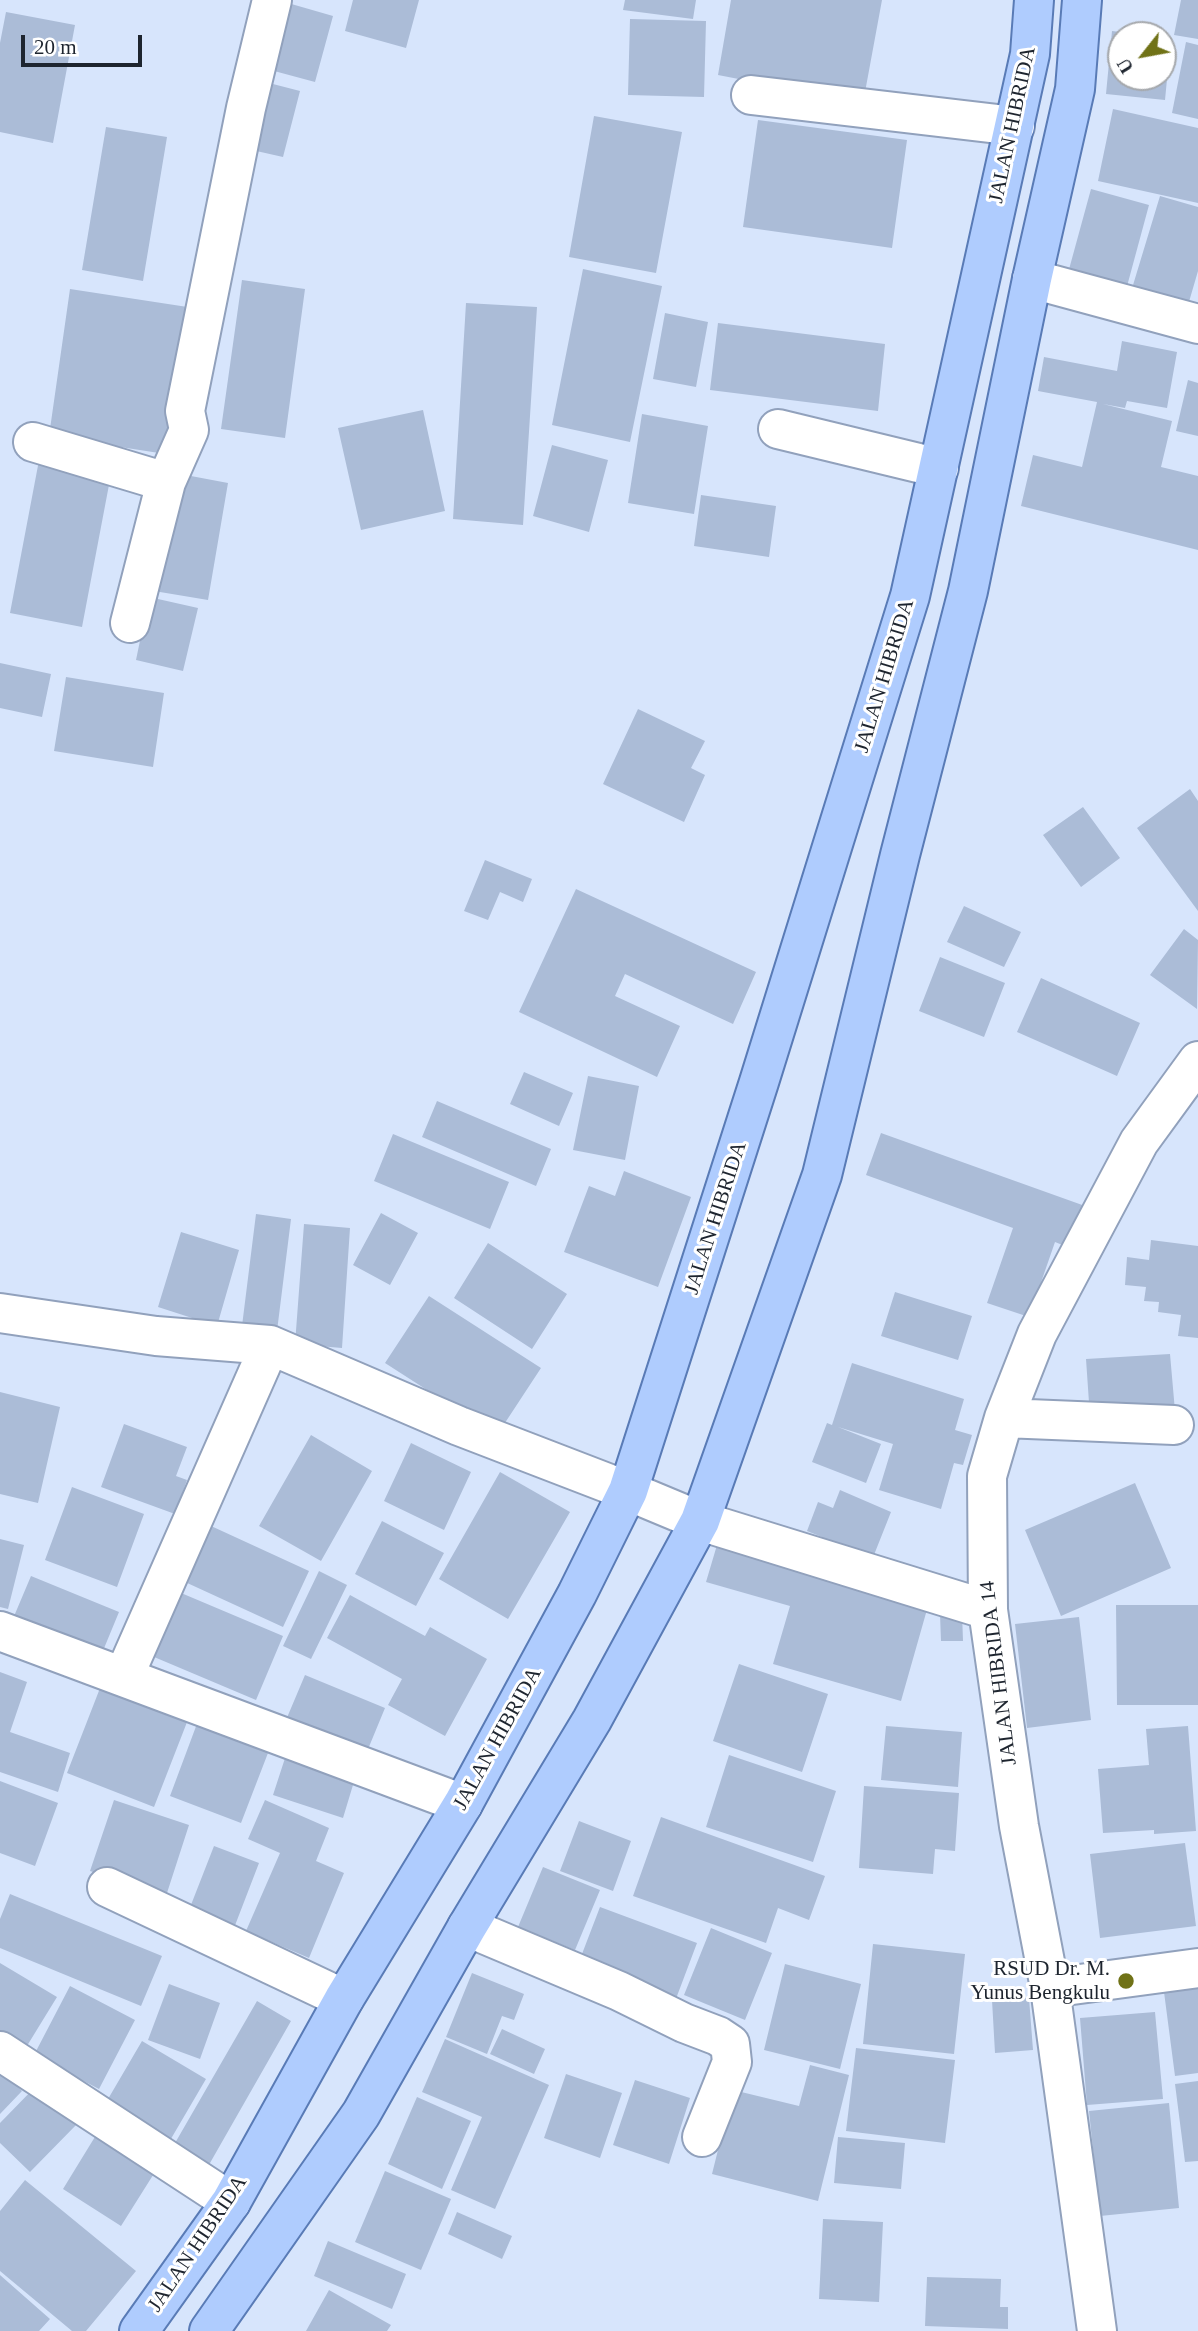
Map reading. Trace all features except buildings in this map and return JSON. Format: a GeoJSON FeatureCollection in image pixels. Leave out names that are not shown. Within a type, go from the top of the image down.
{"type":"FeatureCollection","features":[{"type":"Feature","properties":{"kind":"main road","name":"JALAN HIBRIDA"},"geometry":{"type":"LineString","coordinates":[[139,2331],[230,2202],[344,1999],[463,1804],[577,1594],[628,1490],[910,596],[1030,54],[1034,0]]}},
{"type":"Feature","properties":{"kind":"main road"},"geometry":{"type":"LineString","coordinates":[[209,2331],[361,2114],[467,1927],[592,1720],[700,1521],[822,1175],[968,591],[1032,279],[1075,89],[1082,0]]}},
{"type":"Feature","properties":{"kind":"street"},"geometry":{"type":"LineString","coordinates":[[130,623],[166,482],[188,430],[186,411],[246,108],[272,0]]}},
{"type":"Feature","properties":{"kind":"street"},"geometry":{"type":"LineString","coordinates":[[751,95],[1015,126]]}},
{"type":"Feature","properties":{"kind":"street"},"geometry":{"type":"LineString","coordinates":[[1032,279],[1198,324]]}},
{"type":"Feature","properties":{"kind":"street"},"geometry":{"type":"LineString","coordinates":[[778,429],[939,468]]}},
{"type":"Feature","properties":{"kind":"street"},"geometry":{"type":"LineString","coordinates":[[33,442],[166,482]]}},
{"type":"Feature","properties":{"kind":"street","name":"JALAN HIBRIDA 14"},"geometry":{"type":"LineString","coordinates":[[1097,2331],[1050,1988],[1019,1826],[988,1610],[986,1476],[1004,1418],[1037,1334],[1139,1142],[1198,1061]]}},
{"type":"Feature","properties":{"kind":"street"},"geometry":{"type":"LineString","coordinates":[[4,1323],[270,1345],[459,1426],[628,1490],[700,1521],[988,1610]]}},
{"type":"Feature","properties":{"kind":"street"},"geometry":{"type":"LineString","coordinates":[[124,1675],[270,1345]]}},
{"type":"Feature","properties":{"kind":"street"},"geometry":{"type":"LineString","coordinates":[[1004,1418],[1174,1425]]}},
{"type":"Feature","properties":{"kind":"street"},"geometry":{"type":"LineString","coordinates":[[0,1631],[124,1675],[463,1804]]}},
{"type":"Feature","properties":{"kind":"street"},"geometry":{"type":"LineString","coordinates":[[107,1887],[344,1999]]}},
{"type":"Feature","properties":{"kind":"street"},"geometry":{"type":"LineString","coordinates":[[467,1927],[619,1991],[684,2023],[719,2036],[730,2044],[732,2062],[702,2137]]}},
{"type":"Feature","properties":{"kind":"street"},"geometry":{"type":"LineString","coordinates":[[1050,1988],[1198,1968]]}},
{"type":"Feature","properties":{"kind":"street"},"geometry":{"type":"LineString","coordinates":[[0,2051],[230,2202]]}},
{"type":"Feature","properties":{"kind":"place","name":"RSUD Dr. M. Yunus Bengkulu"},"geometry":{"type":"Point","coordinates":[1126,1981]}}]}
